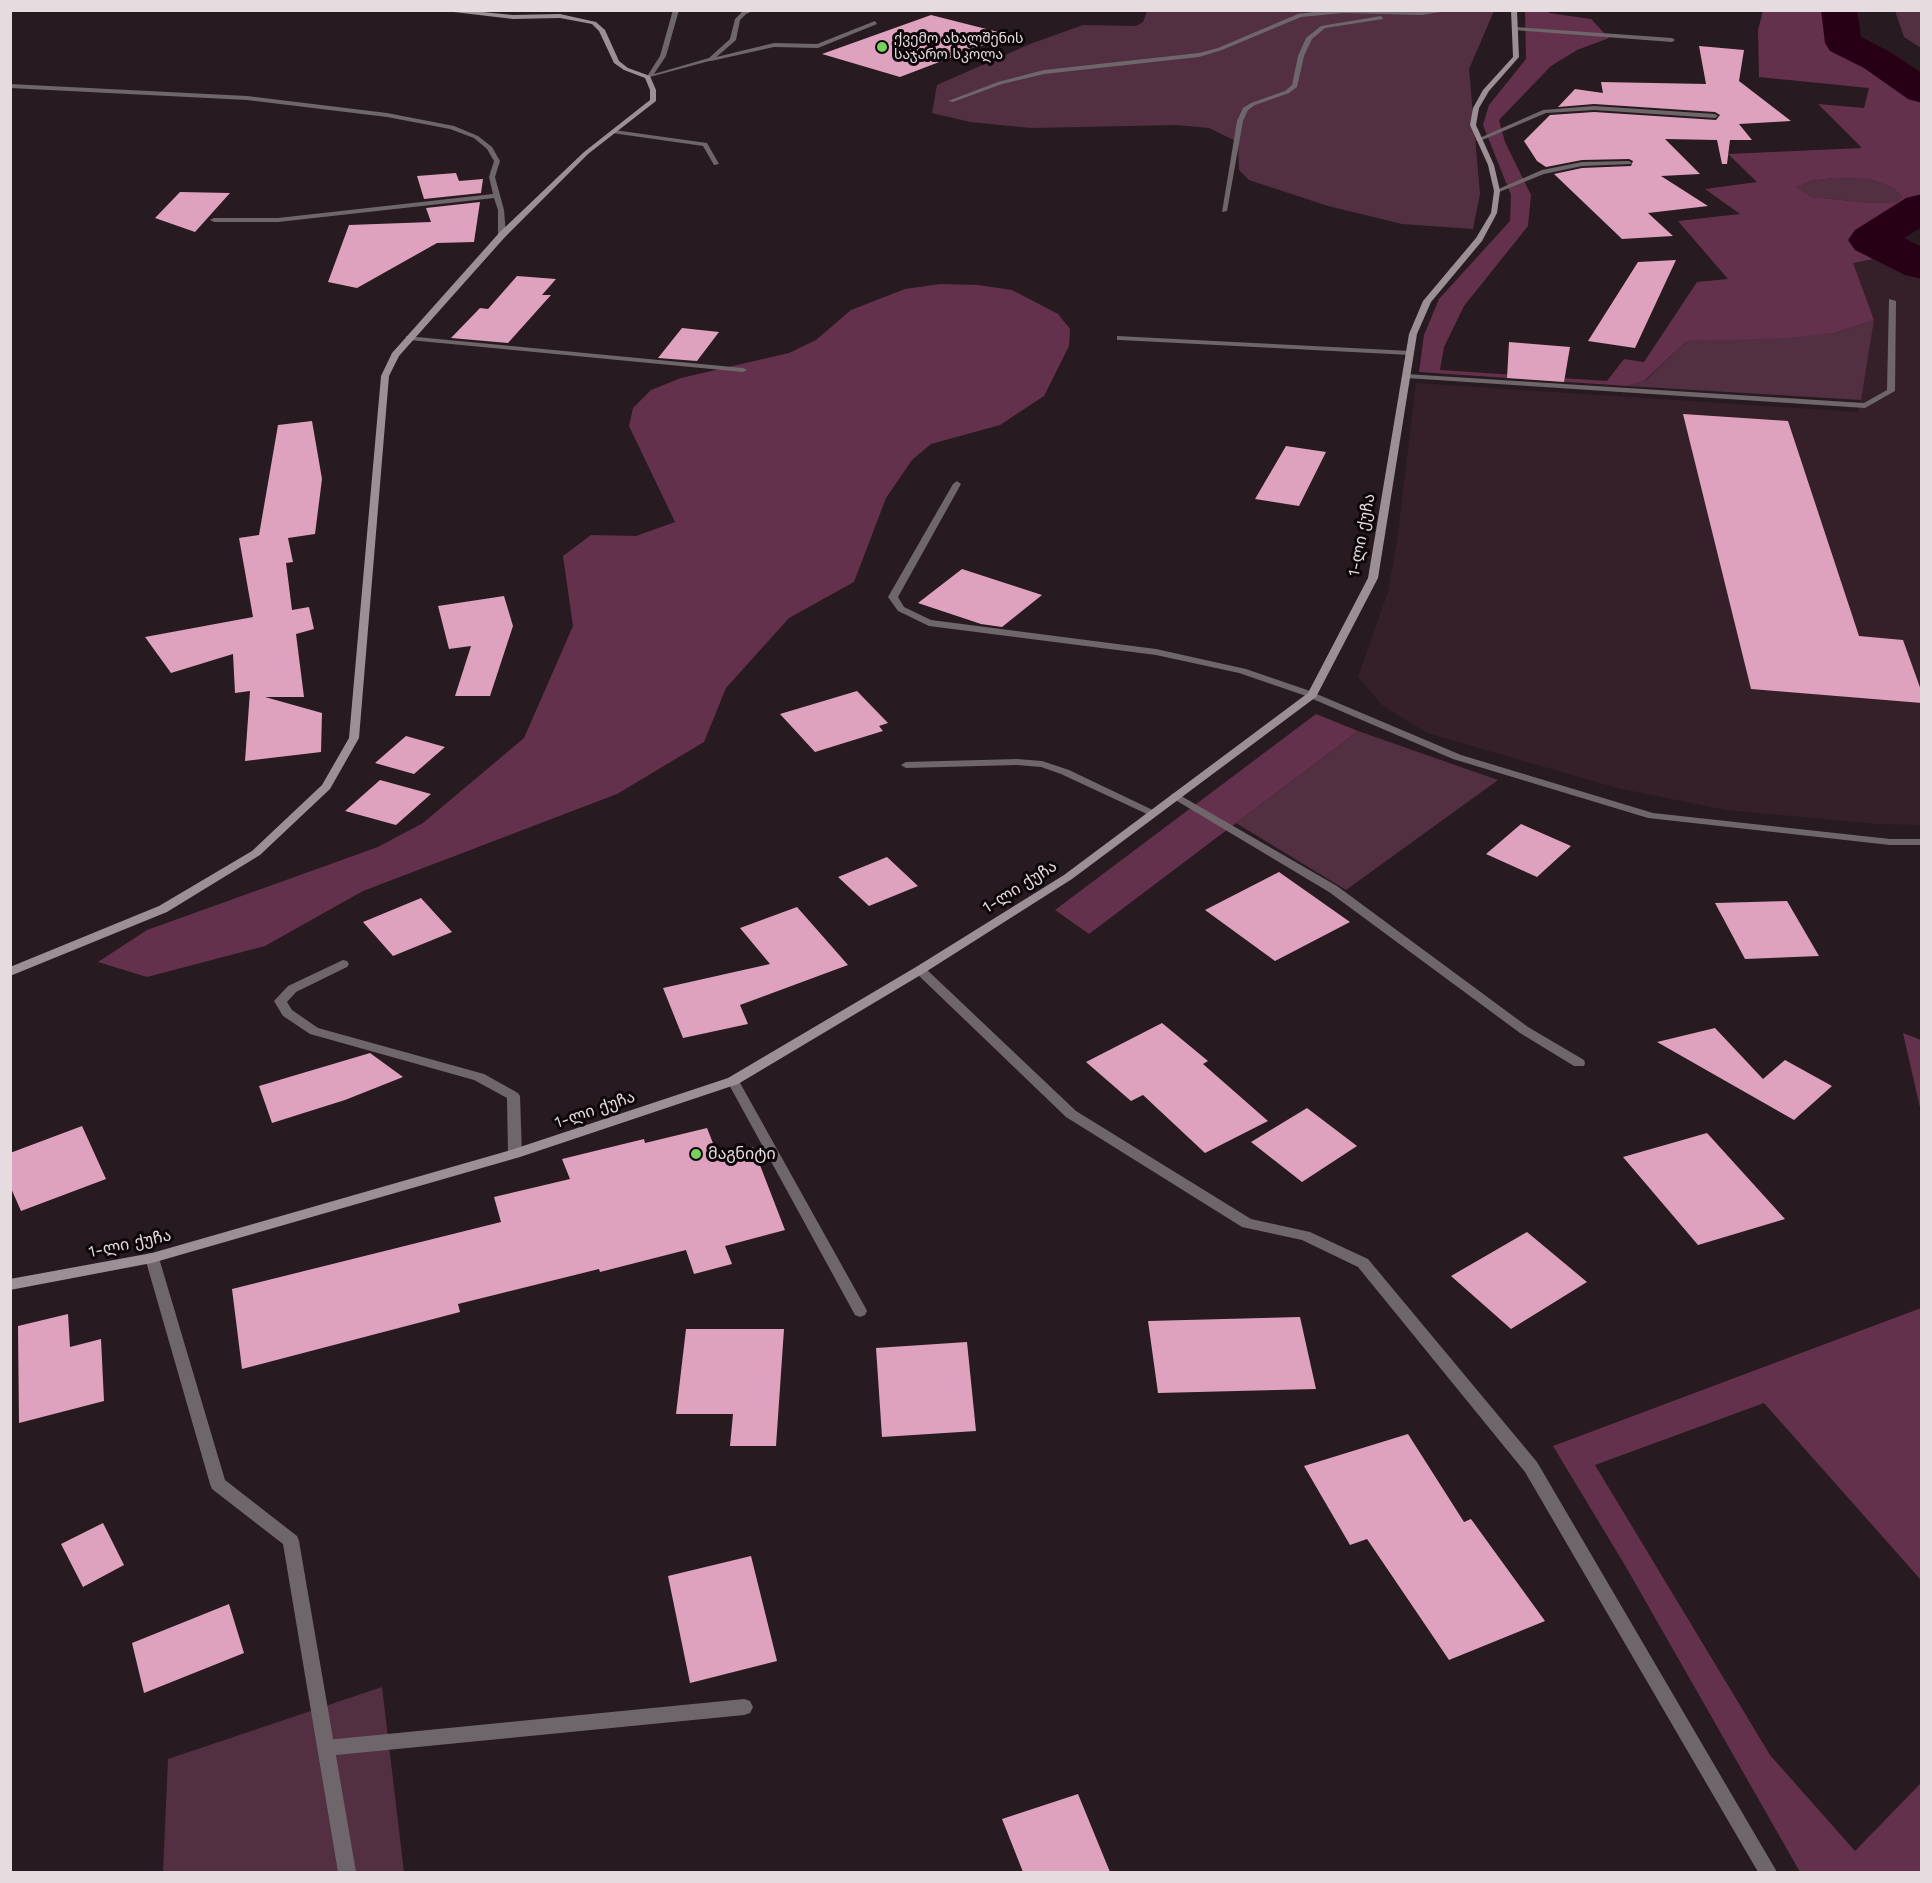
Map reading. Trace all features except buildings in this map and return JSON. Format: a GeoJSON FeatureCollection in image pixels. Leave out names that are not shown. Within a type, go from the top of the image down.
{"type":"FeatureCollection","features":[{"type":"Feature","properties":{"kind":"street"},"geometry":{"type":"LineString","coordinates":[[439,10],[513,17],[560,16],[594,23],[602,30],[616,62],[626,69],[648,77],[711,59],[774,45],[818,46],[875,23]]}},
{"type":"Feature","properties":{"kind":"street"},"geometry":{"type":"LineString","coordinates":[[648,77],[663,56],[676,10]]}},
{"type":"Feature","properties":{"kind":"street"},"geometry":{"type":"LineString","coordinates":[[711,59],[733,40],[737,20],[744,13],[753,10]]}},
{"type":"Feature","properties":{"kind":"street"},"geometry":{"type":"LineString","coordinates":[[951,101],[1000,83],[1044,72],[1199,55],[1220,50],[1300,15],[1343,10],[1428,12]]}},
{"type":"Feature","properties":{"kind":"street"},"geometry":{"type":"LineString","coordinates":[[1224,211],[1240,121],[1245,109],[1287,92],[1295,86],[1301,56],[1310,38],[1323,27],[1342,22],[1451,10]]}},
{"type":"Feature","properties":{"kind":"street","name":"1-ლი ქუჩა"},"geometry":{"type":"LineString","coordinates":[[10,1286],[152,1258],[514,1155],[733,1082],[920,970],[1068,877],[1312,695],[1373,578],[1413,334],[1427,301],[1479,239],[1494,213],[1497,190],[1491,165],[1473,125],[1476,108],[1486,90],[1516,57],[1514,10]]}},
{"type":"Feature","properties":{"kind":"street"},"geometry":{"type":"LineString","coordinates":[[1515,29],[1672,40]]}},
{"type":"Feature","properties":{"kind":"street"},"geometry":{"type":"LineString","coordinates":[[10,972],[163,909],[256,853],[326,787],[354,738],[385,376],[395,355],[502,235],[586,153],[653,100],[653,90],[648,77]]}},
{"type":"Feature","properties":{"kind":"street"},"geometry":{"type":"LineString","coordinates":[[10,86],[248,98],[387,115],[452,127],[477,137],[490,148],[497,161],[492,177],[501,210],[502,235]]}},
{"type":"Feature","properties":{"kind":"street"},"geometry":{"type":"LineString","coordinates":[[1478,140],[1545,111],[1594,108],[1715,116]]}},
{"type":"Feature","properties":{"kind":"street"},"geometry":{"type":"LineString","coordinates":[[614,132],[705,144],[716,164]]}},
{"type":"Feature","properties":{"kind":"street"},"geometry":{"type":"LineString","coordinates":[[1497,190],[1542,172],[1582,164],[1629,163]]}},
{"type":"Feature","properties":{"kind":"street"},"geometry":{"type":"LineString","coordinates":[[214,220],[278,220],[497,196]]}},
{"type":"Feature","properties":{"kind":"street"},"geometry":{"type":"LineString","coordinates":[[1406,376],[1865,406],[1892,391],[1892,301]]}},
{"type":"Feature","properties":{"kind":"street"},"geometry":{"type":"LineString","coordinates":[[410,338],[743,370]]}},
{"type":"Feature","properties":{"kind":"street"},"geometry":{"type":"LineString","coordinates":[[1120,338],[1410,353]]}},
{"type":"Feature","properties":{"kind":"street"},"geometry":{"type":"LineString","coordinates":[[957,484],[893,597],[901,609],[928,623],[1156,652],[1242,671],[1312,695],[1457,757],[1652,816],[1890,842],[1922,842]]}},
{"type":"Feature","properties":{"kind":"street"},"geometry":{"type":"LineString","coordinates":[[906,765],[1017,762],[1042,764],[1065,772],[1153,813]]}},
{"type":"Feature","properties":{"kind":"street"},"geometry":{"type":"LineString","coordinates":[[1176,796],[1333,889],[1524,1030],[1579,1063]]}},
{"type":"Feature","properties":{"kind":"street"},"geometry":{"type":"LineString","coordinates":[[343,964],[292,989],[280,1001],[287,1013],[314,1031],[479,1077],[513,1096],[514,1155]]}},
{"type":"Feature","properties":{"kind":"street"},"geometry":{"type":"LineString","coordinates":[[920,970],[1071,1114],[1247,1223],[1305,1236],[1363,1263],[1531,1467],[1768,1872]]}},
{"type":"Feature","properties":{"kind":"street"},"geometry":{"type":"LineString","coordinates":[[733,1082],[860,1311]]}},
{"type":"Feature","properties":{"kind":"street"},"geometry":{"type":"LineString","coordinates":[[152,1258],[218,1484],[291,1541],[347,1872]]}},
{"type":"Feature","properties":{"kind":"street"},"geometry":{"type":"LineString","coordinates":[[326,1748],[744,1707]]}},
{"type":"Feature","properties":{"kind":"shaded area"},"geometry":{"type":"Polygon","coordinates":[[[1147,11],[1494,11],[1469,69],[1480,194],[1473,229],[1402,224],[1328,206],[1249,180],[1239,170],[1238,142],[1209,128],[1177,125],[1031,128],[970,122],[932,113],[937,85],[1030,44],[1083,25],[1136,26],[1143,22],[1147,11]]]}},
{"type":"Feature","properties":{"kind":"shaded area"},"geometry":{"type":"Polygon","coordinates":[[[1525,11],[1548,11],[1591,19],[1609,38],[1577,50],[1551,66],[1499,120],[1505,142],[1531,195],[1528,226],[1464,306],[1444,347],[1440,370],[1607,381],[1624,359],[1644,362],[1697,282],[1728,279],[1678,221],[1740,214],[1705,189],[1757,182],[1728,154],[1862,148],[1818,104],[1864,108],[1869,88],[1759,77],[1758,30],[1763,11],[1826,11],[1832,44],[1866,62],[1921,98],[1921,198],[1860,232],[1858,242],[1884,257],[1853,263],[1874,320],[1834,333],[1786,338],[1687,341],[1644,381],[1627,386],[1419,372],[1424,335],[1439,299],[1510,221],[1511,195],[1483,125],[1489,105],[1526,59],[1525,11]],[[1835,178],[1810,181],[1796,187],[1811,197],[1872,203],[1896,202],[1902,197],[1893,188],[1870,179],[1835,178]]]}},
{"type":"Feature","properties":{"kind":"shaded area"},"geometry":{"type":"Polygon","coordinates":[[[1895,11],[1921,11],[1921,48],[1904,37],[1895,11]]]}},
{"type":"Feature","properties":{"kind":"shaded area"},"geometry":{"type":"Polygon","coordinates":[[[1835,178],[1870,179],[1893,188],[1902,197],[1896,202],[1872,203],[1811,197],[1795,187],[1810,181],[1835,178]]]}},
{"type":"Feature","properties":{"kind":"shaded area"},"geometry":{"type":"Polygon","coordinates":[[[1884,257],[1921,277],[1921,825],[1878,824],[1726,810],[1617,788],[1427,733],[1382,705],[1358,677],[1388,592],[1397,541],[1416,383],[1858,412],[1874,320],[1852,263],[1884,257]]]}},
{"type":"Feature","properties":{"kind":"shaded area"},"geometry":{"type":"Polygon","coordinates":[[[940,284],[978,285],[1012,290],[1058,314],[1070,329],[1069,346],[1044,396],[1000,425],[931,444],[912,460],[886,498],[854,582],[789,618],[726,688],[704,742],[617,794],[363,891],[265,946],[147,977],[98,962],[147,930],[378,847],[423,823],[524,738],[573,626],[563,556],[591,535],[636,536],[675,522],[629,426],[633,408],[651,390],[681,378],[789,353],[816,340],[851,310],[905,289],[940,284]]]}},
{"type":"Feature","properties":{"kind":"shaded area"},"geometry":{"type":"Polygon","coordinates":[[[1874,320],[1861,400],[1627,386],[1645,381],[1687,341],[1834,333],[1874,320]]]}},
{"type":"Feature","properties":{"kind":"shaded area"},"geometry":{"type":"Polygon","coordinates":[[[1316,714],[1358,731],[1089,934],[1055,910],[1316,714]]]}},
{"type":"Feature","properties":{"kind":"shaded area"},"geometry":{"type":"Polygon","coordinates":[[[1358,731],[1498,780],[1346,890],[1236,823],[1358,731]]]}},
{"type":"Feature","properties":{"kind":"shaded area"},"geometry":{"type":"Polygon","coordinates":[[[1903,1033],[1921,1040],[1921,1112],[1903,1033]]]}},
{"type":"Feature","properties":{"kind":"shaded area"},"geometry":{"type":"Polygon","coordinates":[[[1921,1308],[1921,1580],[1764,1403],[1595,1465],[1770,1755],[1855,1851],[1921,1783],[1921,1872],[1800,1872],[1626,1567],[1553,1446],[1921,1308]]]}},
{"type":"Feature","properties":{"kind":"shaded area"},"geometry":{"type":"Polygon","coordinates":[[[382,1687],[404,1872],[163,1872],[168,1759],[382,1687]]]}},
{"type":"Feature","properties":{"kind":"waterway"},"geometry":{"type":"LineString","coordinates":[[1839,10],[1843,43],[1877,60],[1922,91]]}},
{"type":"Feature","properties":{"kind":"waterway"},"geometry":{"type":"LineString","coordinates":[[1922,207],[1871,240],[1922,265]]}},
{"type":"Feature","properties":{"kind":"place","name":"ქვემო ახალშენის საჯარო სკოლა"},"geometry":{"type":"Point","coordinates":[882,47]}},
{"type":"Feature","properties":{"kind":"place","name":"მაგნიტი"},"geometry":{"type":"Point","coordinates":[696,1154]}}]}
